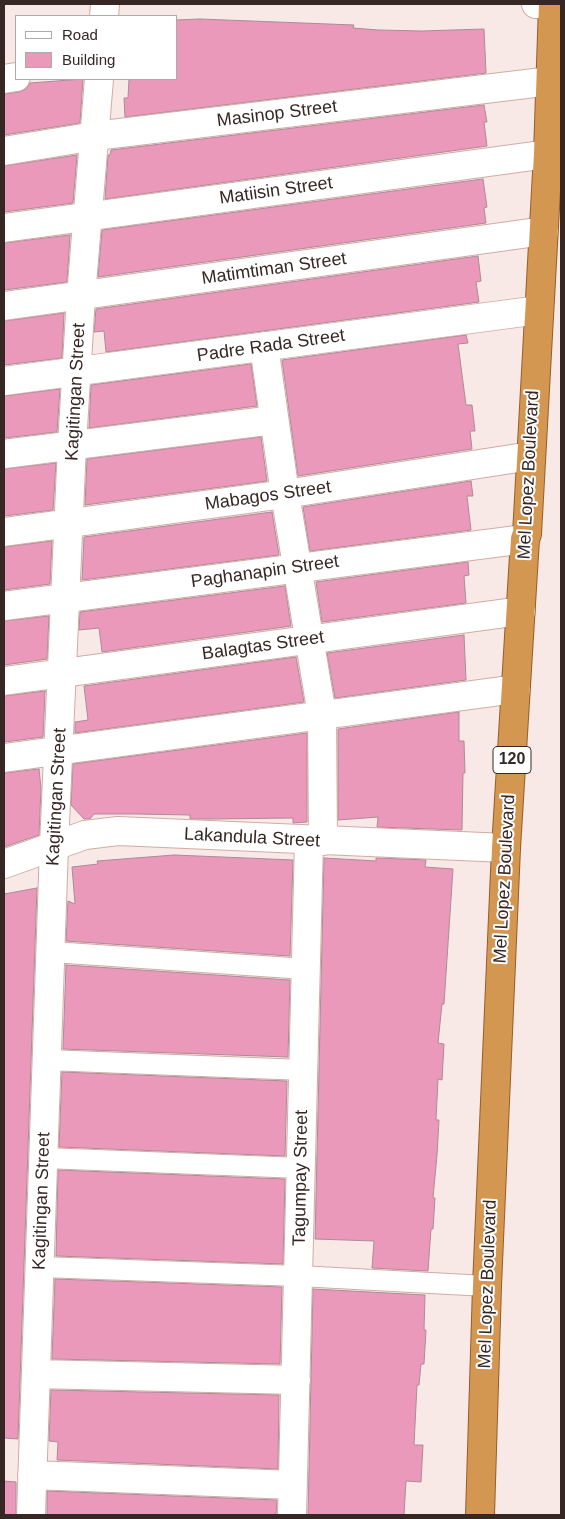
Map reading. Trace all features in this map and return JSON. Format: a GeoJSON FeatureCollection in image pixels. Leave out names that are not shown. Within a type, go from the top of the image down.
{"type":"FeatureCollection","features":[{"type":"Feature","properties":{"kind":"highway","name":"Mel Lopez Boulevard"},"geometry":{"type":"LineString","coordinates":[[480,1515],[506,848],[525,538],[527,534],[544,231],[551,81],[551,4]]}},
{"type":"Feature","properties":{"kind":"street","name":"Kagitingan Street"},"geometry":{"type":"LineString","coordinates":[[31,1515],[52,952],[54,846],[60,750],[72,445],[81,296],[99,80]]}},
{"type":"Feature","properties":{"kind":"street","name":"Masinop Street"},"geometry":{"type":"LineString","coordinates":[[4,151],[95,136],[551,81]]}},
{"type":"Feature","properties":{"kind":"street","name":"Matiisin Street"},"geometry":{"type":"LineString","coordinates":[[4,228],[548,154]]}},
{"type":"Feature","properties":{"kind":"street","name":"Matimtiman Street"},"geometry":{"type":"LineString","coordinates":[[4,306],[544,231]]}},
{"type":"Feature","properties":{"kind":"street","name":"Padre Rada Street"},"geometry":{"type":"LineString","coordinates":[[4,381],[539,310]]}},
{"type":"Feature","properties":{"kind":"street","name":"Tagumpay Street"},"geometry":{"type":"LineString","coordinates":[[264,346],[285,494],[322,715],[316,841],[306,969],[292,1515]]}},
{"type":"Feature","properties":{"kind":"street"},"geometry":{"type":"LineString","coordinates":[[4,454],[274,420]]}},
{"type":"Feature","properties":{"kind":"street","name":"Mabagos Street"},"geometry":{"type":"LineString","coordinates":[[4,532],[285,494],[531,456]]}},
{"type":"Feature","properties":{"kind":"street","name":"Paghanapin Street"},"geometry":{"type":"LineString","coordinates":[[4,606],[525,538]]}},
{"type":"Feature","properties":{"kind":"street","name":"Balagtas Street"},"geometry":{"type":"LineString","coordinates":[[4,681],[521,611]]}},
{"type":"Feature","properties":{"kind":"street"},"geometry":{"type":"LineString","coordinates":[[4,758],[516,689]]}},
{"type":"Feature","properties":{"kind":"street","name":"Lakandula Street"},"geometry":{"type":"LineString","coordinates":[[4,864],[85,835],[118,831],[506,848]]}},
{"type":"Feature","properties":{"kind":"street"},"geometry":{"type":"LineString","coordinates":[[52,952],[306,969]]}},
{"type":"Feature","properties":{"kind":"street"},"geometry":{"type":"LineString","coordinates":[[48,1060],[304,1070]]}},
{"type":"Feature","properties":{"kind":"street"},"geometry":{"type":"LineString","coordinates":[[44,1158],[301,1168]]}},
{"type":"Feature","properties":{"kind":"street"},"geometry":{"type":"LineString","coordinates":[[40,1267],[299,1276],[488,1286]]}},
{"type":"Feature","properties":{"kind":"street"},"geometry":{"type":"LineString","coordinates":[[36,1374],[296,1380]]}},
{"type":"Feature","properties":{"kind":"street"},"geometry":{"type":"LineString","coordinates":[[32,1475],[293,1485]]}},
{"type":"Feature","properties":{"kind":"building"},"geometry":{"type":"Polygon","coordinates":[[[200,19],[354,25],[353,28],[378,30],[484,29],[486,73],[125,117],[124,98],[128,98],[129,80],[178,80],[178,20],[200,19]]]}},
{"type":"Feature","properties":{"kind":"building"},"geometry":{"type":"Polygon","coordinates":[[[83,80],[80,123],[4,135],[4,94],[19,92],[26,89],[30,83],[83,80]]]}},
{"type":"Feature","properties":{"kind":"building"},"geometry":{"type":"Polygon","coordinates":[[[484,105],[487,122],[484,122],[487,146],[105,199],[108,155],[110,155],[111,150],[484,105]]]}},
{"type":"Feature","properties":{"kind":"building"},"geometry":{"type":"Polygon","coordinates":[[[77,155],[73,203],[4,212],[4,166],[77,155]]]}},
{"type":"Feature","properties":{"kind":"building"},"geometry":{"type":"Polygon","coordinates":[[[483,179],[487,207],[484,208],[486,223],[98,277],[102,230],[483,179]]]}},
{"type":"Feature","properties":{"kind":"building"},"geometry":{"type":"Polygon","coordinates":[[[70,235],[67,282],[4,290],[4,243],[70,235]]]}},
{"type":"Feature","properties":{"kind":"building"},"geometry":{"type":"Polygon","coordinates":[[[478,256],[481,281],[476,282],[479,302],[106,352],[104,331],[94,332],[96,309],[478,256]]]}},
{"type":"Feature","properties":{"kind":"building"},"geometry":{"type":"Polygon","coordinates":[[[64,313],[62,358],[4,365],[4,321],[64,313]]]}},
{"type":"Feature","properties":{"kind":"building"},"geometry":{"type":"Polygon","coordinates":[[[466,335],[468,343],[458,344],[466,405],[472,405],[475,431],[470,431],[472,449],[298,476],[282,360],[466,335]]]}},
{"type":"Feature","properties":{"kind":"building"},"geometry":{"type":"Polygon","coordinates":[[[251,364],[257,406],[89,428],[91,385],[251,364]]]}},
{"type":"Feature","properties":{"kind":"building"},"geometry":{"type":"Polygon","coordinates":[[[60,389],[57,432],[4,438],[4,396],[60,389]]]}},
{"type":"Feature","properties":{"kind":"building"},"geometry":{"type":"Polygon","coordinates":[[[261,437],[267,481],[85,505],[87,459],[261,437]]]}},
{"type":"Feature","properties":{"kind":"building"},"geometry":{"type":"Polygon","coordinates":[[[56,463],[53,510],[4,516],[4,469],[56,463]]]}},
{"type":"Feature","properties":{"kind":"building"},"geometry":{"type":"Polygon","coordinates":[[[471,481],[473,496],[467,496],[471,530],[310,551],[303,507],[471,481]]]}},
{"type":"Feature","properties":{"kind":"building"},"geometry":{"type":"Polygon","coordinates":[[[272,512],[279,555],[82,580],[84,537],[272,512]]]}},
{"type":"Feature","properties":{"kind":"building"},"geometry":{"type":"Polygon","coordinates":[[[52,541],[50,584],[4,590],[4,547],[52,541]]]}},
{"type":"Feature","properties":{"kind":"building"},"geometry":{"type":"Polygon","coordinates":[[[468,562],[469,575],[464,576],[466,603],[322,622],[316,582],[468,562]]]}},
{"type":"Feature","properties":{"kind":"building"},"geometry":{"type":"Polygon","coordinates":[[[285,586],[291,626],[102,652],[99,628],[79,630],[80,612],[285,586]]]}},
{"type":"Feature","properties":{"kind":"building"},"geometry":{"type":"Polygon","coordinates":[[[49,616],[47,659],[4,665],[4,621],[49,616]]]}},
{"type":"Feature","properties":{"kind":"building"},"geometry":{"type":"Polygon","coordinates":[[[464,635],[466,680],[335,698],[327,653],[464,635]]]}},
{"type":"Feature","properties":{"kind":"building"},"geometry":{"type":"Polygon","coordinates":[[[296,657],[304,702],[75,733],[75,722],[88,720],[84,686],[296,657]]]}},
{"type":"Feature","properties":{"kind":"building"},"geometry":{"type":"Polygon","coordinates":[[[45,691],[43,737],[4,742],[4,696],[45,691]]]}},
{"type":"Feature","properties":{"kind":"building"},"geometry":{"type":"Polygon","coordinates":[[[459,712],[459,741],[464,741],[465,773],[463,773],[462,830],[377,827],[378,817],[338,820],[338,729],[459,712]]]}},
{"type":"Feature","properties":{"kind":"building"},"geometry":{"type":"Polygon","coordinates":[[[307,733],[307,822],[293,823],[293,818],[190,819],[190,815],[136,814],[94,814],[90,819],[84,819],[71,805],[73,764],[307,733]]]}},
{"type":"Feature","properties":{"kind":"building"},"geometry":{"type":"Polygon","coordinates":[[[39,769],[41,788],[39,835],[4,847],[4,773],[39,769]]]}},
{"type":"Feature","properties":{"kind":"building"},"geometry":{"type":"Polygon","coordinates":[[[174,855],[293,860],[290,956],[66,941],[68,901],[75,904],[72,867],[98,864],[97,861],[174,855]]]}},
{"type":"Feature","properties":{"kind":"building"},"geometry":{"type":"Polygon","coordinates":[[[324,858],[376,861],[376,858],[426,860],[425,867],[453,869],[444,1004],[442,1004],[438,1043],[444,1044],[442,1080],[438,1079],[436,1120],[439,1120],[433,1198],[435,1198],[428,1271],[372,1268],[374,1241],[315,1239],[324,858]]]}},
{"type":"Feature","properties":{"kind":"building"},"geometry":{"type":"Polygon","coordinates":[[[37,888],[18,1439],[4,1438],[4,894],[37,888]]]}},
{"type":"Feature","properties":{"kind":"building"},"geometry":{"type":"Polygon","coordinates":[[[66,965],[290,980],[288,1057],[63,1049],[66,965]]]}},
{"type":"Feature","properties":{"kind":"building"},"geometry":{"type":"Polygon","coordinates":[[[62,1072],[287,1081],[285,1156],[59,1147],[62,1072]]]}},
{"type":"Feature","properties":{"kind":"building"},"geometry":{"type":"Polygon","coordinates":[[[58,1170],[285,1179],[283,1264],[56,1256],[58,1170]]]}},
{"type":"Feature","properties":{"kind":"building"},"geometry":{"type":"Polygon","coordinates":[[[55,1279],[282,1287],[280,1364],[52,1359],[55,1279]]]}},
{"type":"Feature","properties":{"kind":"building"},"geometry":{"type":"Polygon","coordinates":[[[313,1289],[425,1295],[424,1330],[426,1330],[424,1364],[421,1364],[419,1385],[417,1385],[414,1445],[423,1445],[421,1482],[406,1481],[404,1515],[308,1515],[313,1289]]]}},
{"type":"Feature","properties":{"kind":"building"},"geometry":{"type":"Polygon","coordinates":[[[51,1390],[279,1395],[278,1469],[57,1460],[58,1442],[49,1441],[51,1390]]]}},
{"type":"Feature","properties":{"kind":"building"},"geometry":{"type":"Polygon","coordinates":[[[4,1481],[16,1482],[16,1515],[4,1515],[4,1481]]]}},
{"type":"Feature","properties":{"kind":"building"},"geometry":{"type":"Polygon","coordinates":[[[47,1491],[277,1500],[276,1515],[47,1515],[47,1491]]]}}]}
